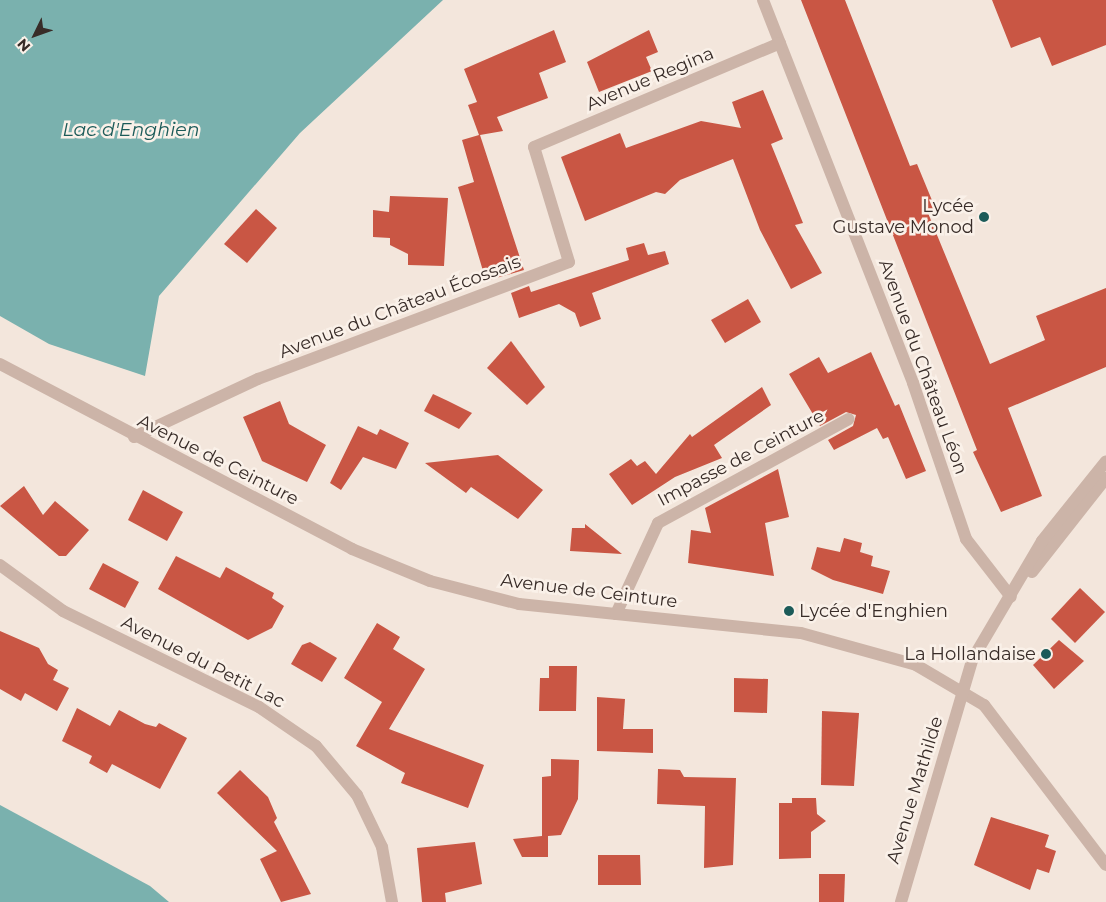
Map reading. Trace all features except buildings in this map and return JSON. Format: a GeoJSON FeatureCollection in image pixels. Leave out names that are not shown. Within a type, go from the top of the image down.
{"type":"FeatureCollection","features":[{"type":"Feature","properties":{"kind":"street","name":"Avenue du Château Léon"},"geometry":{"type":"LineString","coordinates":[[763,0],[913,383],[966,540],[1011,597]]}},
{"type":"Feature","properties":{"kind":"street","name":"Avenue Regina"},"geometry":{"type":"LineString","coordinates":[[534,147],[780,43]]}},
{"type":"Feature","properties":{"kind":"street","name":"Avenue du Château Écossais"},"geometry":{"type":"LineString","coordinates":[[134,437],[258,379],[569,262],[534,147]]}},
{"type":"Feature","properties":{"kind":"street","name":"Avenue de Ceinture"},"geometry":{"type":"LineString","coordinates":[[0,364],[134,437],[388,566],[519,604],[801,633],[890,656],[963,689],[990,712],[1106,865]]}},
{"type":"Feature","properties":{"kind":"street","name":"Impasse de Ceinture"},"geometry":{"type":"LineString","coordinates":[[616,614],[658,523],[850,419]]}},
{"type":"Feature","properties":{"kind":"street"},"geometry":{"type":"LineString","coordinates":[[963,689],[972,660],[1011,597],[1042,541],[1106,461]]}},
{"type":"Feature","properties":{"kind":"street"},"geometry":{"type":"LineString","coordinates":[[1011,597],[1106,478]]}},
{"type":"Feature","properties":{"kind":"street","name":"Avenue du Petit Lac"},"geometry":{"type":"LineString","coordinates":[[0,565],[63,611],[260,707],[316,746],[357,795],[382,847],[392,902]]}},
{"type":"Feature","properties":{"kind":"street","name":"Avenue Mathilde"},"geometry":{"type":"LineString","coordinates":[[901,902],[963,689]]}},
{"type":"Feature","properties":{"kind":"water","name":"Lac d'Enghien"},"geometry":{"type":"Polygon","coordinates":[[[0,0],[443,0],[300,133],[159,296],[145,376],[49,344],[0,316],[0,0]]]}},
{"type":"Feature","properties":{"kind":"water"},"geometry":{"type":"Polygon","coordinates":[[[0,805],[150,886],[169,902],[0,902],[0,805]]]}},
{"type":"Feature","properties":{"kind":"place","name":"Lycée Gustave Monod"},"geometry":{"type":"Point","coordinates":[984,217]}},
{"type":"Feature","properties":{"kind":"place","name":"Lycée d'Enghien"},"geometry":{"type":"Point","coordinates":[789,611]}},
{"type":"Feature","properties":{"kind":"place","name":"La Hollandaise"},"geometry":{"type":"Point","coordinates":[1046,654]}}]}
